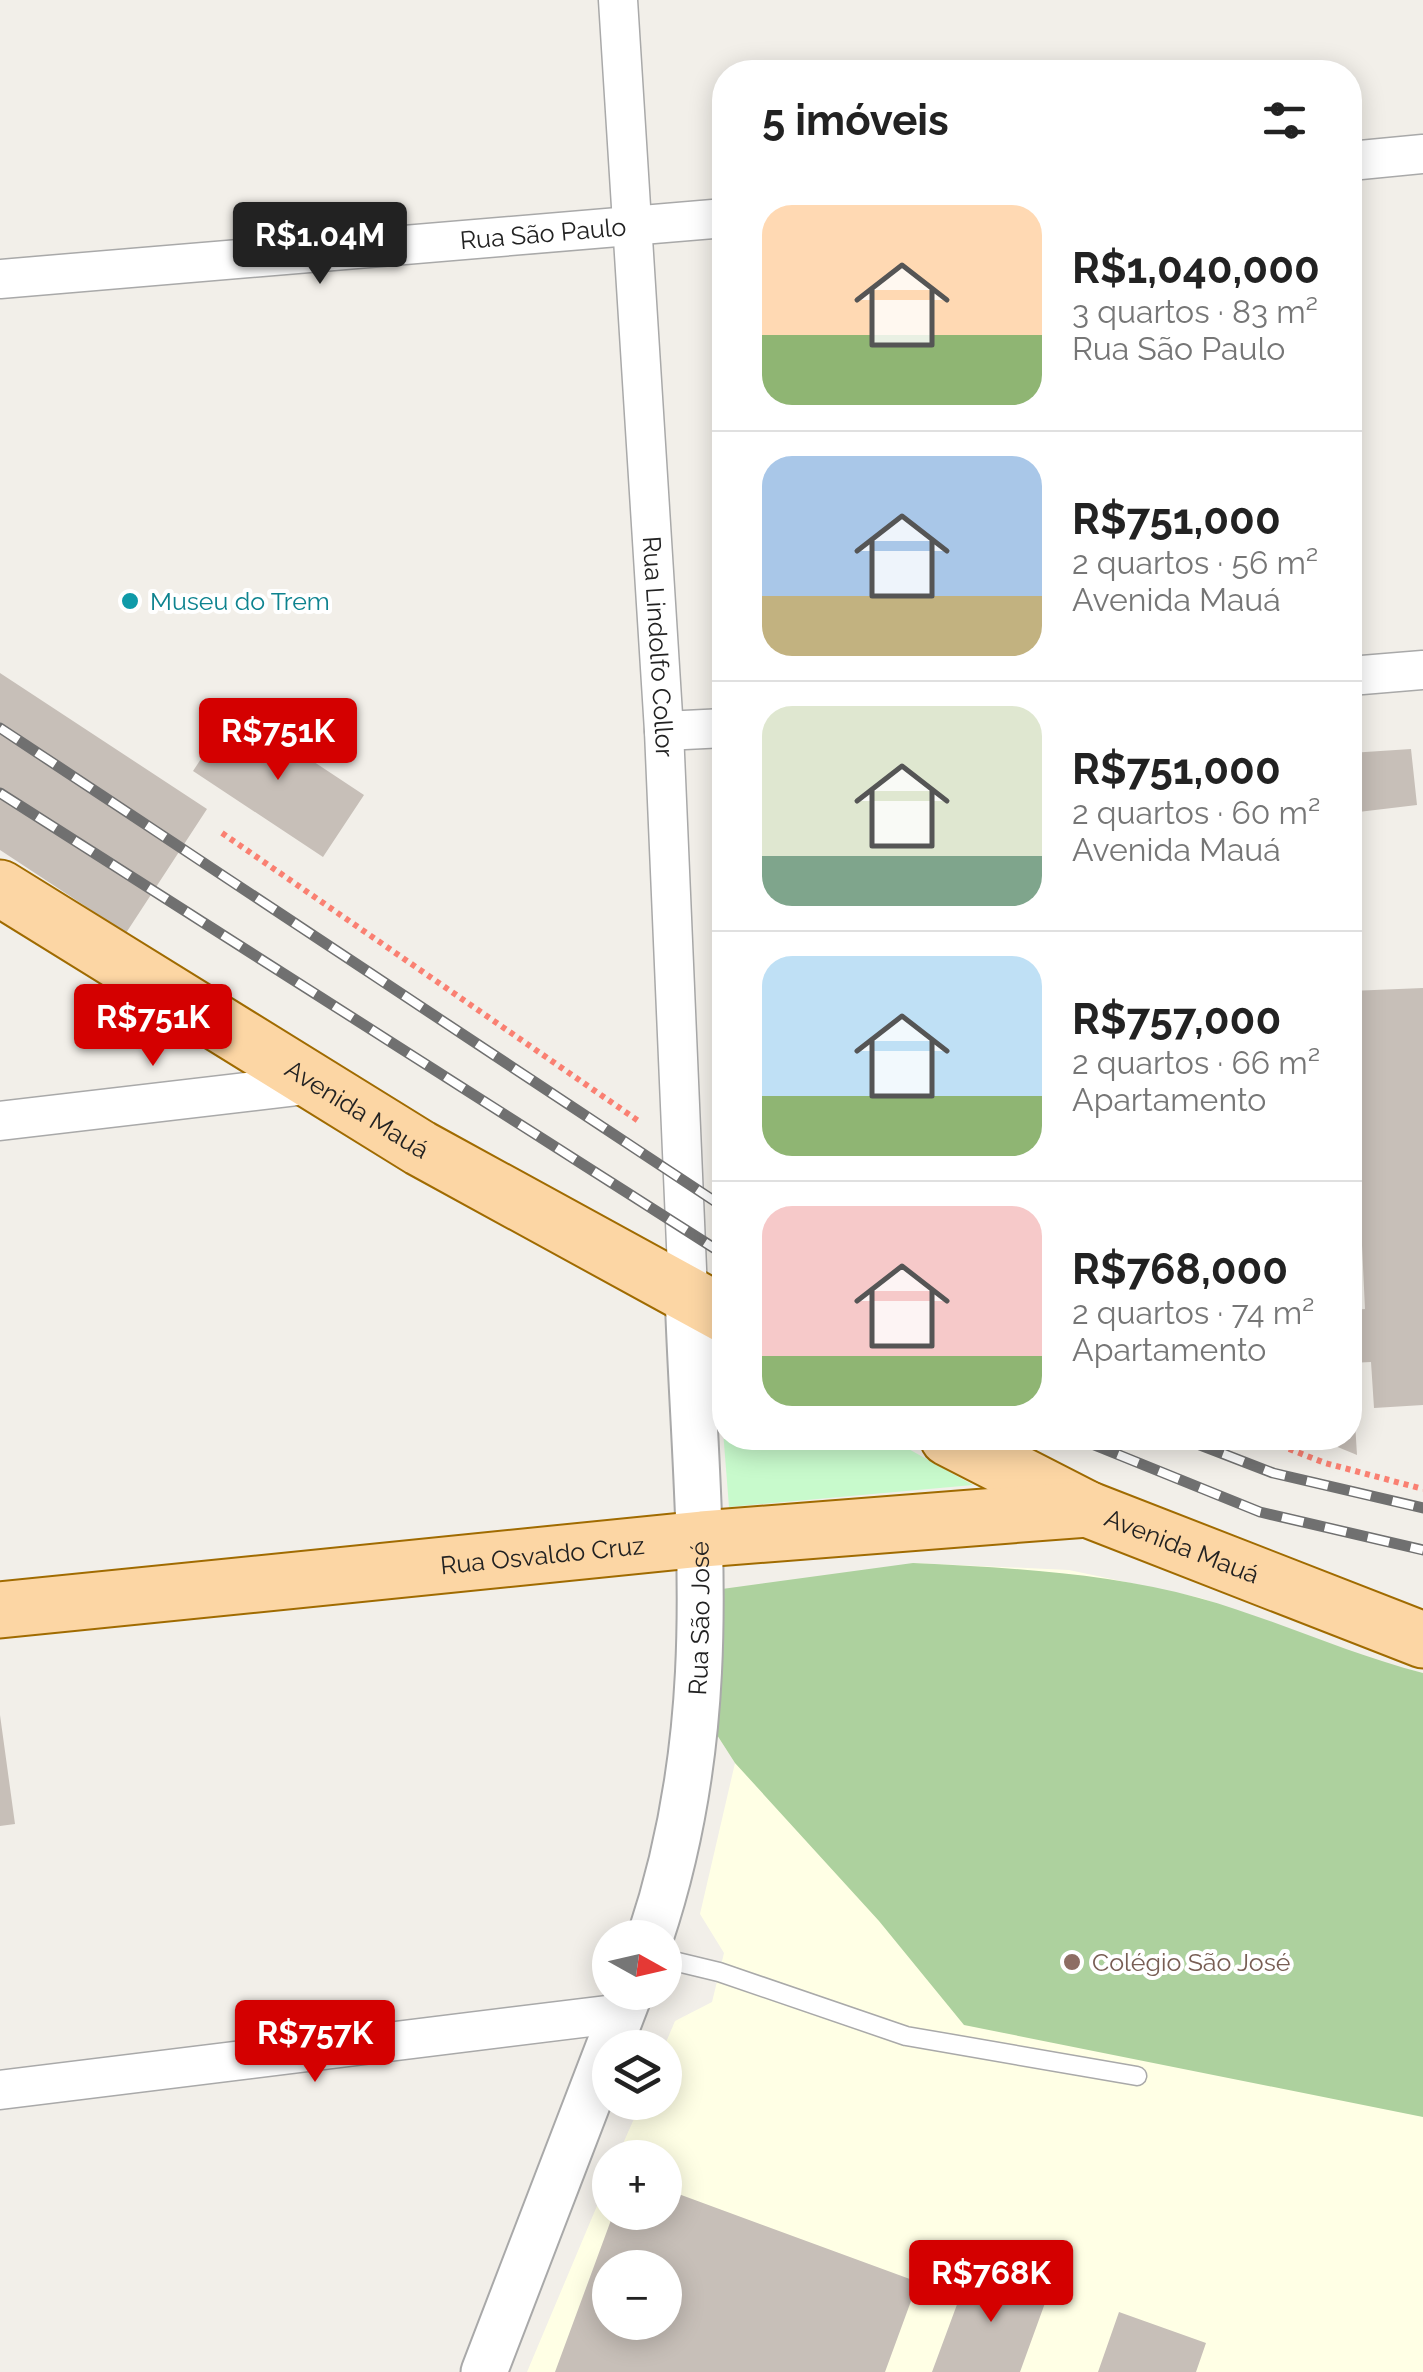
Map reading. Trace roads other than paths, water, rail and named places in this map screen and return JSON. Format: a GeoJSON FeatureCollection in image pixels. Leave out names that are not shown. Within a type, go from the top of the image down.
{"type":"FeatureCollection","features":[{"type":"Feature","properties":{"kind":"main road","name":"Avenida Mauá"},"geometry":{"type":"LineString","coordinates":[[0,888],[314,1084],[584,1242],[706,1304]]}},
{"type":"Feature","properties":{"kind":"main road","name":"Avenida Mauá"},"geometry":{"type":"LineString","coordinates":[[971,1450],[1087,1509],[1423,1640]]}},
{"type":"Feature","properties":{"kind":"main road","name":"Rua Osvaldo Cruz"},"geometry":{"type":"LineString","coordinates":[[0,1610],[702,1539],[1087,1509]]}},
{"type":"Feature","properties":{"kind":"street","name":"Rua Lindolfo Collor"},"geometry":{"type":"LineString","coordinates":[[618,0],[664,730],[682,1151],[706,1304]]}},
{"type":"Feature","properties":{"kind":"street"},"geometry":{"type":"LineString","coordinates":[[1362,160],[1423,154]]}},
{"type":"Feature","properties":{"kind":"street","name":"Rua São Paulo"},"geometry":{"type":"LineString","coordinates":[[0,280],[712,219]]}},
{"type":"Feature","properties":{"kind":"street"},"geometry":{"type":"LineString","coordinates":[[1362,675],[1423,670]]}},
{"type":"Feature","properties":{"kind":"street"},"geometry":{"type":"LineString","coordinates":[[664,730],[712,728]]}},
{"type":"Feature","properties":{"kind":"street"},"geometry":{"type":"LineString","coordinates":[[0,1120],[314,1084]]}},
{"type":"Feature","properties":{"kind":"street","name":"Rua São José"},"geometry":{"type":"LineString","coordinates":[[656,1920],[690,1784],[701,1672],[706,1304]]}},
{"type":"Feature","properties":{"kind":"street"},"geometry":{"type":"LineString","coordinates":[[0,2090],[592,2008]]}},
{"type":"Feature","properties":{"kind":"street"},"geometry":{"type":"LineString","coordinates":[[484,2372],[623,2010]]}},
{"type":"Feature","properties":{"kind":"lane"},"geometry":{"type":"LineString","coordinates":[[682,1963],[906,2036],[1137,2076]]}},
{"type":"Feature","properties":{"kind":"railway"},"geometry":{"type":"LineString","coordinates":[[0,728],[712,1199]]}},
{"type":"Feature","properties":{"kind":"railway"},"geometry":{"type":"LineString","coordinates":[[0,793],[712,1247]]}},
{"type":"Feature","properties":{"kind":"railway"},"geometry":{"type":"LineString","coordinates":[[1107,1450],[1260,1512],[1423,1550]]}},
{"type":"Feature","properties":{"kind":"railway"},"geometry":{"type":"LineString","coordinates":[[1213,1450],[1273,1473],[1423,1508]]}},
{"type":"Feature","properties":{"kind":"place","name":"Museu do Trem"},"geometry":{"type":"Point","coordinates":[130,601]}},
{"type":"Feature","properties":{"kind":"place","name":"Colégio São José"},"geometry":{"type":"Point","coordinates":[1072,1962]}}]}
